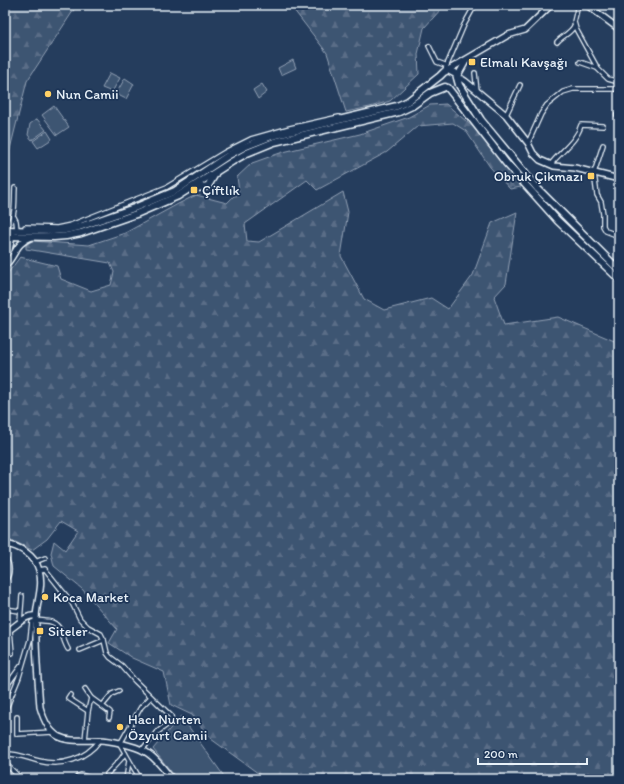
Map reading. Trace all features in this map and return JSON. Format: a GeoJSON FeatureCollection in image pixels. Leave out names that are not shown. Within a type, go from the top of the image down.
{"type":"FeatureCollection","features":[{"type":"Feature","properties":{"kind":"highway"},"geometry":{"type":"LineString","coordinates":[[444,71],[441,84],[447,87],[506,163],[558,221],[619,279]]}},
{"type":"Feature","properties":{"kind":"highway"},"geometry":{"type":"LineString","coordinates":[[12,235],[79,227],[156,200],[175,191],[229,155],[258,141],[272,136],[397,106],[408,101],[444,71],[454,72],[459,85],[481,120],[538,189],[619,270]]}},
{"type":"Feature","properties":{"kind":"highway"},"geometry":{"type":"LineString","coordinates":[[5,230],[12,235],[54,237],[81,233],[159,205],[187,190],[232,161],[260,147],[274,142],[399,112],[412,106],[430,93],[455,84],[457,78]]}},
{"type":"Feature","properties":{"kind":"main road"},"geometry":{"type":"LineString","coordinates":[[444,71],[466,61],[508,35],[525,30],[551,5]]}},
{"type":"Feature","properties":{"kind":"main road"},"geometry":{"type":"LineString","coordinates":[[587,5],[618,29]]}},
{"type":"Feature","properties":{"kind":"main road"},"geometry":{"type":"LineString","coordinates":[[466,61],[457,78],[462,79],[506,115],[528,143],[533,153],[540,160],[551,164],[619,179]]}},
{"type":"Feature","properties":{"kind":"main road"},"geometry":{"type":"LineString","coordinates":[[5,266],[9,262],[12,235]]}},
{"type":"Feature","properties":{"kind":"main road"},"geometry":{"type":"LineString","coordinates":[[5,257],[19,244],[34,236]]}},
{"type":"Feature","properties":{"kind":"main road"},"geometry":{"type":"LineString","coordinates":[[5,242],[11,251]]}},
{"type":"Feature","properties":{"kind":"main road"},"geometry":{"type":"LineString","coordinates":[[5,544],[19,547],[26,552],[36,562],[39,570],[39,599],[36,618],[40,708],[53,732],[68,740],[100,740],[142,750],[151,755],[172,779]]}},
{"type":"Feature","properties":{"kind":"main road"},"geometry":{"type":"LineString","coordinates":[[7,631],[28,616],[36,618]]}},
{"type":"Feature","properties":{"kind":"street"},"geometry":{"type":"LineString","coordinates":[[429,46],[437,62],[444,71],[464,25],[475,5]]}},
{"type":"Feature","properties":{"kind":"street"},"geometry":{"type":"LineString","coordinates":[[557,42],[560,38],[573,29],[578,5]]}},
{"type":"Feature","properties":{"kind":"street"},"geometry":{"type":"LineString","coordinates":[[618,29],[619,9]]}},
{"type":"Feature","properties":{"kind":"street"},"geometry":{"type":"LineString","coordinates":[[575,25],[597,68],[608,79],[619,82]]}},
{"type":"Feature","properties":{"kind":"street"},"geometry":{"type":"LineString","coordinates":[[580,62],[597,68]]}},
{"type":"Feature","properties":{"kind":"street"},"geometry":{"type":"LineString","coordinates":[[475,73],[478,92]]}},
{"type":"Feature","properties":{"kind":"street"},"geometry":{"type":"LineString","coordinates":[[506,115],[520,85]]}},
{"type":"Feature","properties":{"kind":"street"},"geometry":{"type":"LineString","coordinates":[[528,143],[541,114],[547,105],[563,92],[573,89],[619,89]]}},
{"type":"Feature","properties":{"kind":"street"},"geometry":{"type":"LineString","coordinates":[[551,164],[557,156],[578,136],[582,125],[603,126]]}},
{"type":"Feature","properties":{"kind":"street"},"geometry":{"type":"LineString","coordinates":[[603,145],[594,173],[597,195],[601,202],[603,226],[606,231],[619,236]]}},
{"type":"Feature","properties":{"kind":"street"},"geometry":{"type":"LineString","coordinates":[[12,235],[16,221],[14,216],[15,188]]}},
{"type":"Feature","properties":{"kind":"street"},"geometry":{"type":"LineString","coordinates":[[5,227],[14,216]]}},
{"type":"Feature","properties":{"kind":"street"},"geometry":{"type":"LineString","coordinates":[[5,557],[10,570],[5,581]]}},
{"type":"Feature","properties":{"kind":"street"},"geometry":{"type":"LineString","coordinates":[[36,562],[45,558]]}},
{"type":"Feature","properties":{"kind":"street"},"geometry":{"type":"LineString","coordinates":[[39,570],[45,570],[72,603],[80,619],[88,627],[101,634],[107,653],[110,657],[122,666],[172,719],[167,725],[156,733],[142,750]]}},
{"type":"Feature","properties":{"kind":"street"},"geometry":{"type":"LineString","coordinates":[[20,623],[22,596]]}},
{"type":"Feature","properties":{"kind":"street"},"geometry":{"type":"LineString","coordinates":[[5,609],[20,611]]}},
{"type":"Feature","properties":{"kind":"street"},"geometry":{"type":"LineString","coordinates":[[5,711],[23,664],[30,640],[32,622],[36,618],[54,622],[63,634],[68,649]]}},
{"type":"Feature","properties":{"kind":"street"},"geometry":{"type":"LineString","coordinates":[[7,631],[12,653]]}},
{"type":"Feature","properties":{"kind":"street"},"geometry":{"type":"LineString","coordinates":[[80,650],[104,640]]}},
{"type":"Feature","properties":{"kind":"street"},"geometry":{"type":"LineString","coordinates":[[5,688],[23,664]]}},
{"type":"Feature","properties":{"kind":"street"},"geometry":{"type":"LineString","coordinates":[[85,689],[91,698],[110,712],[109,718]]}},
{"type":"Feature","properties":{"kind":"street"},"geometry":{"type":"LineString","coordinates":[[102,706],[112,694],[119,691]]}},
{"type":"Feature","properties":{"kind":"street"},"geometry":{"type":"LineString","coordinates":[[70,695],[68,698],[88,711]]}},
{"type":"Feature","properties":{"kind":"street"},"geometry":{"type":"LineString","coordinates":[[140,779],[120,744],[141,707],[151,697]]}},
{"type":"Feature","properties":{"kind":"street"},"geometry":{"type":"LineString","coordinates":[[85,740],[91,698]]}},
{"type":"Feature","properties":{"kind":"street"},"geometry":{"type":"LineString","coordinates":[[17,717],[17,734],[53,732]]}},
{"type":"Feature","properties":{"kind":"street"},"geometry":{"type":"LineString","coordinates":[[5,754],[22,756],[47,763],[69,762],[80,757],[95,746],[100,740]]}},
{"type":"Feature","properties":{"kind":"street"},"geometry":{"type":"LineString","coordinates":[[107,774],[125,753]]}},
{"type":"Feature","properties":{"kind":"street"},"geometry":{"type":"LineString","coordinates":[[126,779],[129,761]]}},
{"type":"Feature","properties":{"kind":"street"},"geometry":{"type":"LineString","coordinates":[[5,763],[21,779]]}},
{"type":"Feature","properties":{"kind":"street"},"geometry":{"type":"LineString","coordinates":[[76,779],[81,775],[93,779]]}},
{"type":"Feature","properties":{"kind":"green space"},"geometry":{"type":"Polygon","coordinates":[[[5,5],[77,5],[27,81],[8,157],[5,191],[5,5]]]}},
{"type":"Feature","properties":{"kind":"green space"},"geometry":{"type":"Polygon","coordinates":[[[290,5],[449,5],[442,8],[424,28],[418,54],[419,74],[390,101],[346,112],[327,53],[290,5]]]}},
{"type":"Feature","properties":{"kind":"green space"},"geometry":{"type":"Polygon","coordinates":[[[293,60],[296,68],[281,75],[278,68],[293,60]]]}},
{"type":"Feature","properties":{"kind":"green space"},"geometry":{"type":"Polygon","coordinates":[[[110,73],[120,78],[112,92],[102,88],[110,73]]]}},
{"type":"Feature","properties":{"kind":"green space"},"geometry":{"type":"Polygon","coordinates":[[[125,78],[134,84],[126,99],[116,94],[125,78]]]}},
{"type":"Feature","properties":{"kind":"green space"},"geometry":{"type":"Polygon","coordinates":[[[262,84],[267,92],[258,99],[253,90],[262,84]]]}},
{"type":"Feature","properties":{"kind":"green space"},"geometry":{"type":"Polygon","coordinates":[[[446,104],[473,127],[521,187],[510,189],[490,167],[466,131],[453,123],[418,126],[387,152],[317,190],[307,180],[245,224],[247,241],[259,242],[343,192],[348,212],[341,256],[364,299],[384,310],[431,298],[448,309],[473,275],[492,223],[517,212],[506,284],[494,297],[504,325],[558,317],[619,343],[619,779],[266,779],[211,739],[192,715],[171,705],[164,672],[132,658],[109,643],[117,629],[82,589],[54,566],[51,553],[54,541],[65,550],[78,531],[61,521],[47,539],[32,550],[5,537],[5,277],[20,257],[57,266],[61,279],[91,291],[111,285],[114,272],[110,263],[26,249],[26,245],[32,241],[89,245],[125,233],[196,195],[227,203],[239,191],[237,177],[252,163],[283,152],[360,134],[409,117],[430,105],[446,104]]]}},
{"type":"Feature","properties":{"kind":"green space"},"geometry":{"type":"Polygon","coordinates":[[[54,106],[69,127],[57,135],[42,115],[54,106]]]}},
{"type":"Feature","properties":{"kind":"green space"},"geometry":{"type":"Polygon","coordinates":[[[37,119],[46,130],[32,140],[28,135],[30,124],[37,119]]]}},
{"type":"Feature","properties":{"kind":"green space"},"geometry":{"type":"Polygon","coordinates":[[[47,131],[52,139],[38,148],[33,141],[47,131]]]}},
{"type":"Feature","properties":{"kind":"green space"},"geometry":{"type":"Polygon","coordinates":[[[181,716],[226,779],[177,779],[153,749],[181,716]]]}},
{"type":"Feature","properties":{"kind":"place","name":"Elmalı Kavşağı"},"geometry":{"type":"Point","coordinates":[472,62]}},
{"type":"Feature","properties":{"kind":"place","name":"Nun Camii"},"geometry":{"type":"Point","coordinates":[48,94]}},
{"type":"Feature","properties":{"kind":"place","name":"Obruk Çikmazı"},"geometry":{"type":"Point","coordinates":[591,176]}},
{"type":"Feature","properties":{"kind":"place","name":"Çi̇ftli̇k"},"geometry":{"type":"Point","coordinates":[194,190]}},
{"type":"Feature","properties":{"kind":"place","name":"Koca Market"},"geometry":{"type":"Point","coordinates":[45,597]}},
{"type":"Feature","properties":{"kind":"place","name":"Siteler"},"geometry":{"type":"Point","coordinates":[40,631]}},
{"type":"Feature","properties":{"kind":"place","name":"Hacı Nurten Özyurt Camii"},"geometry":{"type":"Point","coordinates":[120,727]}}]}
